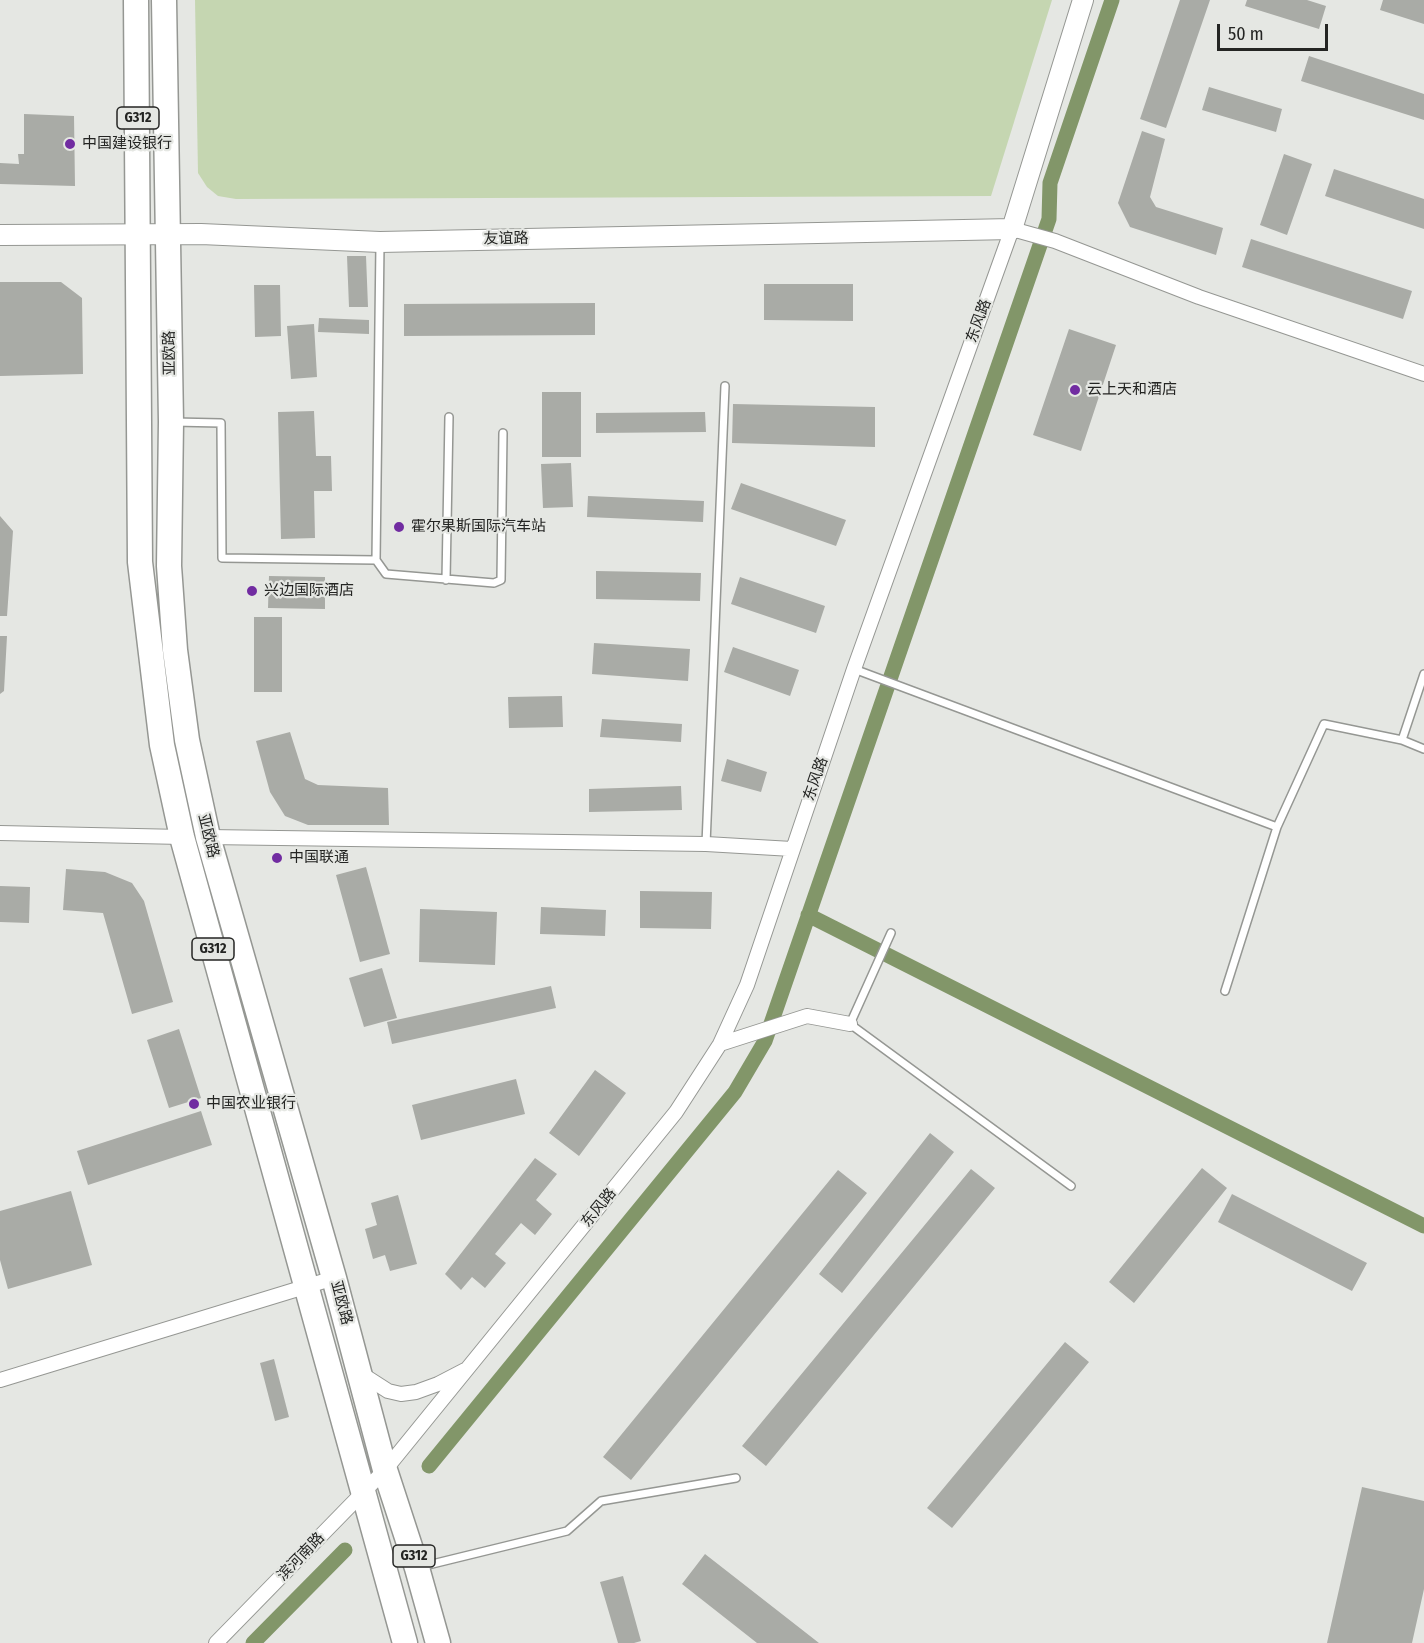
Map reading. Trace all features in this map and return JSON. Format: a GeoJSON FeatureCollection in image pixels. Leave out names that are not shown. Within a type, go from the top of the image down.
{"type":"FeatureCollection","features":[{"type":"Feature","properties":{"kind":"highway","name":"亚欧路"},"geometry":{"type":"LineString","coordinates":[[136,0],[140,562],[162,745],[182,837],[405,1643]]}},
{"type":"Feature","properties":{"kind":"highway","name":"亚欧路"},"geometry":{"type":"LineString","coordinates":[[164,0],[171,422],[169,567],[175,650],[187,740],[207,837],[334,1278],[386,1470],[438,1643]]}},
{"type":"Feature","properties":{"kind":"street","name":"东风路"},"geometry":{"type":"LineString","coordinates":[[386,1470],[676,1112],[720,1044],[747,985],[854,669],[1018,230],[1083,0]]}},
{"type":"Feature","properties":{"kind":"street","name":"友谊路"},"geometry":{"type":"LineString","coordinates":[[0,235],[169,235],[380,242],[1018,230]]}},
{"type":"Feature","properties":{"kind":"street"},"geometry":{"type":"LineString","coordinates":[[1018,230],[1055,241],[1199,297],[1424,374]]}},
{"type":"Feature","properties":{"kind":"street"},"geometry":{"type":"LineString","coordinates":[[0,833],[182,837]]}},
{"type":"Feature","properties":{"kind":"street"},"geometry":{"type":"LineString","coordinates":[[207,837],[706,844],[792,849]]}},
{"type":"Feature","properties":{"kind":"street"},"geometry":{"type":"LineString","coordinates":[[720,1044],[807,1016],[850,1024]]}},
{"type":"Feature","properties":{"kind":"street"},"geometry":{"type":"LineString","coordinates":[[0,1380],[306,1284],[334,1278]]}},
{"type":"Feature","properties":{"kind":"street"},"geometry":{"type":"LineString","coordinates":[[359,1372],[388,1391],[401,1394],[438,1384],[472,1366]]}},
{"type":"Feature","properties":{"kind":"street","name":"滨河南路"},"geometry":{"type":"LineString","coordinates":[[216,1643],[386,1470]]}},
{"type":"Feature","properties":{"kind":"lane"},"geometry":{"type":"LineString","coordinates":[[380,242],[376,560],[388,575],[494,583],[502,577],[503,433]]}},
{"type":"Feature","properties":{"kind":"lane"},"geometry":{"type":"LineString","coordinates":[[706,844],[725,386]]}},
{"type":"Feature","properties":{"kind":"lane"},"geometry":{"type":"LineString","coordinates":[[446,580],[449,417]]}},
{"type":"Feature","properties":{"kind":"lane"},"geometry":{"type":"LineString","coordinates":[[171,422],[221,423],[222,558],[376,560]]}},
{"type":"Feature","properties":{"kind":"lane"},"geometry":{"type":"LineString","coordinates":[[854,669],[1277,827]]}},
{"type":"Feature","properties":{"kind":"lane"},"geometry":{"type":"LineString","coordinates":[[1402,740],[1424,675]]}},
{"type":"Feature","properties":{"kind":"lane"},"geometry":{"type":"LineString","coordinates":[[1225,991],[1277,827],[1324,724],[1402,740],[1424,749]]}},
{"type":"Feature","properties":{"kind":"lane"},"geometry":{"type":"LineString","coordinates":[[891,933],[850,1024],[1071,1186]]}},
{"type":"Feature","properties":{"kind":"lane"},"geometry":{"type":"LineString","coordinates":[[417,1568],[567,1531],[601,1501],[736,1478]]}},
{"type":"Feature","properties":{"kind":"green space"},"geometry":{"type":"Polygon","coordinates":[[[195,0],[1052,0],[991,196],[236,199],[218,196],[207,187],[198,173],[195,0]]]}},
{"type":"Feature","properties":{"kind":"building"},"geometry":{"type":"Polygon","coordinates":[[[1180,0],[1210,0],[1166,128],[1140,119],[1180,0]]]}},
{"type":"Feature","properties":{"kind":"building"},"geometry":{"type":"Polygon","coordinates":[[[1247,0],[1307,0],[1326,6],[1319,29],[1245,6],[1247,0]]]}},
{"type":"Feature","properties":{"kind":"building"},"geometry":{"type":"Polygon","coordinates":[[[1383,0],[1424,0],[1424,24],[1380,10],[1383,0]]]}},
{"type":"Feature","properties":{"kind":"building"},"geometry":{"type":"Polygon","coordinates":[[[1309,56],[1424,94],[1424,120],[1301,81],[1309,56]]]}},
{"type":"Feature","properties":{"kind":"building"},"geometry":{"type":"Polygon","coordinates":[[[1209,87],[1282,109],[1276,132],[1202,110],[1209,87]]]}},
{"type":"Feature","properties":{"kind":"building"},"geometry":{"type":"Polygon","coordinates":[[[24,114],[74,116],[75,186],[0,184],[0,163],[19,164],[18,154],[24,154],[24,114]]]}},
{"type":"Feature","properties":{"kind":"building"},"geometry":{"type":"Polygon","coordinates":[[[1142,131],[1165,139],[1150,197],[1156,207],[1223,228],[1216,255],[1130,227],[1118,203],[1142,131]]]}},
{"type":"Feature","properties":{"kind":"building"},"geometry":{"type":"Polygon","coordinates":[[[1284,154],[1312,164],[1287,235],[1260,225],[1284,154]]]}},
{"type":"Feature","properties":{"kind":"building"},"geometry":{"type":"Polygon","coordinates":[[[1334,169],[1424,199],[1424,229],[1325,196],[1334,169]]]}},
{"type":"Feature","properties":{"kind":"building"},"geometry":{"type":"Polygon","coordinates":[[[1251,239],[1412,291],[1403,319],[1242,267],[1251,239]]]}},
{"type":"Feature","properties":{"kind":"building"},"geometry":{"type":"Polygon","coordinates":[[[347,256],[366,256],[368,307],[349,307],[347,256]]]}},
{"type":"Feature","properties":{"kind":"building"},"geometry":{"type":"Polygon","coordinates":[[[0,282],[61,282],[82,298],[83,374],[0,376],[0,282]]]}},
{"type":"Feature","properties":{"kind":"building"},"geometry":{"type":"Polygon","coordinates":[[[764,284],[853,284],[853,321],[764,320],[764,284]]]}},
{"type":"Feature","properties":{"kind":"building"},"geometry":{"type":"Polygon","coordinates":[[[254,285],[280,285],[281,336],[255,337],[254,285]]]}},
{"type":"Feature","properties":{"kind":"building"},"geometry":{"type":"Polygon","coordinates":[[[595,303],[595,335],[404,336],[404,304],[595,303]]]}},
{"type":"Feature","properties":{"kind":"building"},"geometry":{"type":"Polygon","coordinates":[[[319,318],[369,320],[369,334],[318,332],[319,318]]]}},
{"type":"Feature","properties":{"kind":"building"},"geometry":{"type":"Polygon","coordinates":[[[314,324],[317,377],[291,379],[287,326],[314,324]]]}},
{"type":"Feature","properties":{"kind":"building"},"geometry":{"type":"Polygon","coordinates":[[[1069,329],[1116,345],[1081,451],[1033,435],[1069,329]]]}},
{"type":"Feature","properties":{"kind":"building"},"geometry":{"type":"Polygon","coordinates":[[[542,392],[581,392],[581,457],[542,457],[542,392]]]}},
{"type":"Feature","properties":{"kind":"building"},"geometry":{"type":"Polygon","coordinates":[[[733,404],[875,407],[875,447],[732,443],[733,404]]]}},
{"type":"Feature","properties":{"kind":"building"},"geometry":{"type":"Polygon","coordinates":[[[314,411],[316,456],[331,456],[332,491],[314,491],[315,538],[281,539],[278,412],[314,411]]]}},
{"type":"Feature","properties":{"kind":"building"},"geometry":{"type":"Polygon","coordinates":[[[705,412],[706,432],[596,433],[596,413],[705,412]]]}},
{"type":"Feature","properties":{"kind":"building"},"geometry":{"type":"Polygon","coordinates":[[[571,463],[573,507],[543,508],[541,464],[571,463]]]}},
{"type":"Feature","properties":{"kind":"building"},"geometry":{"type":"Polygon","coordinates":[[[741,483],[846,520],[836,546],[731,509],[741,483]]]}},
{"type":"Feature","properties":{"kind":"building"},"geometry":{"type":"Polygon","coordinates":[[[588,496],[704,501],[703,522],[587,517],[588,496]]]}},
{"type":"Feature","properties":{"kind":"building"},"geometry":{"type":"Polygon","coordinates":[[[0,516],[13,531],[7,616],[0,616],[0,516]]]}},
{"type":"Feature","properties":{"kind":"building"},"geometry":{"type":"Polygon","coordinates":[[[596,571],[701,573],[700,601],[596,599],[596,571]]]}},
{"type":"Feature","properties":{"kind":"building"},"geometry":{"type":"Polygon","coordinates":[[[269,576],[325,577],[325,609],[268,608],[269,576]]]}},
{"type":"Feature","properties":{"kind":"building"},"geometry":{"type":"Polygon","coordinates":[[[740,577],[825,606],[816,633],[731,604],[740,577]]]}},
{"type":"Feature","properties":{"kind":"building"},"geometry":{"type":"Polygon","coordinates":[[[254,617],[282,617],[282,692],[254,692],[254,617]]]}},
{"type":"Feature","properties":{"kind":"building"},"geometry":{"type":"Polygon","coordinates":[[[0,636],[7,636],[4,691],[0,694],[0,636]]]}},
{"type":"Feature","properties":{"kind":"building"},"geometry":{"type":"Polygon","coordinates":[[[594,643],[690,649],[688,681],[592,674],[594,643]]]}},
{"type":"Feature","properties":{"kind":"building"},"geometry":{"type":"Polygon","coordinates":[[[733,647],[799,670],[790,696],[724,672],[733,647]]]}},
{"type":"Feature","properties":{"kind":"building"},"geometry":{"type":"Polygon","coordinates":[[[562,696],[563,727],[509,728],[508,697],[562,696]]]}},
{"type":"Feature","properties":{"kind":"building"},"geometry":{"type":"Polygon","coordinates":[[[602,719],[682,724],[681,742],[600,737],[602,719]]]}},
{"type":"Feature","properties":{"kind":"building"},"geometry":{"type":"Polygon","coordinates":[[[290,732],[305,779],[318,785],[388,788],[389,825],[308,825],[285,816],[270,792],[256,741],[290,732]]]}},
{"type":"Feature","properties":{"kind":"building"},"geometry":{"type":"Polygon","coordinates":[[[727,759],[767,772],[761,792],[721,781],[727,759]]]}},
{"type":"Feature","properties":{"kind":"building"},"geometry":{"type":"Polygon","coordinates":[[[681,786],[682,810],[589,812],[589,789],[681,786]]]}},
{"type":"Feature","properties":{"kind":"building"},"geometry":{"type":"Polygon","coordinates":[[[366,867],[390,954],[360,962],[336,875],[366,867]]]}},
{"type":"Feature","properties":{"kind":"building"},"geometry":{"type":"Polygon","coordinates":[[[66,869],[105,872],[132,883],[144,901],[173,1002],[132,1014],[103,913],[63,910],[66,869]]]}},
{"type":"Feature","properties":{"kind":"building"},"geometry":{"type":"Polygon","coordinates":[[[0,886],[30,887],[29,923],[0,922],[0,886]]]}},
{"type":"Feature","properties":{"kind":"building"},"geometry":{"type":"Polygon","coordinates":[[[640,891],[712,892],[711,929],[640,928],[640,891]]]}},
{"type":"Feature","properties":{"kind":"building"},"geometry":{"type":"Polygon","coordinates":[[[541,907],[606,910],[605,936],[540,934],[541,907]]]}},
{"type":"Feature","properties":{"kind":"building"},"geometry":{"type":"Polygon","coordinates":[[[420,909],[497,912],[495,965],[419,962],[420,909]]]}},
{"type":"Feature","properties":{"kind":"building"},"geometry":{"type":"Polygon","coordinates":[[[382,968],[397,1018],[364,1027],[349,978],[382,968]]]}},
{"type":"Feature","properties":{"kind":"building"},"geometry":{"type":"Polygon","coordinates":[[[551,986],[556,1008],[392,1044],[387,1022],[551,986]]]}},
{"type":"Feature","properties":{"kind":"building"},"geometry":{"type":"Polygon","coordinates":[[[179,1029],[201,1098],[169,1108],[147,1040],[179,1029]]]}},
{"type":"Feature","properties":{"kind":"building"},"geometry":{"type":"Polygon","coordinates":[[[595,1070],[626,1093],[579,1156],[549,1133],[595,1070]]]}},
{"type":"Feature","properties":{"kind":"building"},"geometry":{"type":"Polygon","coordinates":[[[516,1079],[525,1114],[421,1140],[412,1105],[516,1079]]]}},
{"type":"Feature","properties":{"kind":"building"},"geometry":{"type":"Polygon","coordinates":[[[201,1111],[212,1145],[88,1185],[77,1151],[201,1111]]]}},
{"type":"Feature","properties":{"kind":"building"},"geometry":{"type":"Polygon","coordinates":[[[930,1133],[954,1152],[842,1293],[819,1274],[930,1133]]]}},
{"type":"Feature","properties":{"kind":"building"},"geometry":{"type":"Polygon","coordinates":[[[535,1158],[557,1174],[536,1200],[552,1214],[535,1235],[521,1223],[495,1254],[506,1263],[485,1288],[472,1277],[461,1290],[445,1274],[535,1158]]]}},
{"type":"Feature","properties":{"kind":"building"},"geometry":{"type":"Polygon","coordinates":[[[1202,1168],[1227,1188],[1134,1303],[1109,1282],[1202,1168]]]}},
{"type":"Feature","properties":{"kind":"building"},"geometry":{"type":"Polygon","coordinates":[[[971,1169],[995,1188],[766,1466],[742,1446],[971,1169]]]}},
{"type":"Feature","properties":{"kind":"building"},"geometry":{"type":"Polygon","coordinates":[[[838,1170],[867,1193],[631,1480],[603,1457],[838,1170]]]}},
{"type":"Feature","properties":{"kind":"building"},"geometry":{"type":"Polygon","coordinates":[[[71,1191],[92,1265],[8,1289],[0,1260],[0,1211],[71,1191]]]}},
{"type":"Feature","properties":{"kind":"building"},"geometry":{"type":"Polygon","coordinates":[[[1232,1194],[1367,1263],[1352,1291],[1218,1222],[1232,1194]]]}},
{"type":"Feature","properties":{"kind":"building"},"geometry":{"type":"Polygon","coordinates":[[[398,1195],[417,1264],[390,1271],[385,1255],[373,1259],[365,1229],[377,1225],[371,1203],[398,1195]]]}},
{"type":"Feature","properties":{"kind":"building"},"geometry":{"type":"Polygon","coordinates":[[[1065,1342],[1089,1362],[952,1528],[927,1508],[1065,1342]]]}},
{"type":"Feature","properties":{"kind":"building"},"geometry":{"type":"Polygon","coordinates":[[[274,1359],[289,1417],[275,1421],[260,1363],[274,1359]]]}},
{"type":"Feature","properties":{"kind":"building"},"geometry":{"type":"Polygon","coordinates":[[[1362,1487],[1424,1501],[1424,1589],[1412,1643],[1327,1643],[1362,1487]]]}},
{"type":"Feature","properties":{"kind":"building"},"geometry":{"type":"Polygon","coordinates":[[[705,1554],[819,1643],[757,1643],[682,1584],[705,1554]]]}},
{"type":"Feature","properties":{"kind":"building"},"geometry":{"type":"Polygon","coordinates":[[[623,1576],[641,1641],[634,1643],[618,1643],[600,1582],[623,1576]]]}},
{"type":"Feature","properties":{"kind":"waterway"},"geometry":{"type":"LineString","coordinates":[[429,1466],[735,1092],[765,1041],[1049,219],[1050,183],[1112,0]]}},
{"type":"Feature","properties":{"kind":"waterway"},"geometry":{"type":"LineString","coordinates":[[808,915],[1424,1226]]}},
{"type":"Feature","properties":{"kind":"waterway"},"geometry":{"type":"LineString","coordinates":[[253,1643],[345,1550]]}},
{"type":"Feature","properties":{"kind":"place","name":"中国建设银行"},"geometry":{"type":"Point","coordinates":[70,144]}},
{"type":"Feature","properties":{"kind":"place","name":"云上天和酒店"},"geometry":{"type":"Point","coordinates":[1075,390]}},
{"type":"Feature","properties":{"kind":"place","name":"霍尔果斯国际汽车站"},"geometry":{"type":"Point","coordinates":[399,527]}},
{"type":"Feature","properties":{"kind":"place","name":"兴边国际酒店"},"geometry":{"type":"Point","coordinates":[252,591]}},
{"type":"Feature","properties":{"kind":"place","name":"中国联通"},"geometry":{"type":"Point","coordinates":[277,858]}},
{"type":"Feature","properties":{"kind":"place","name":"中国农业银行"},"geometry":{"type":"Point","coordinates":[194,1104]}}]}
